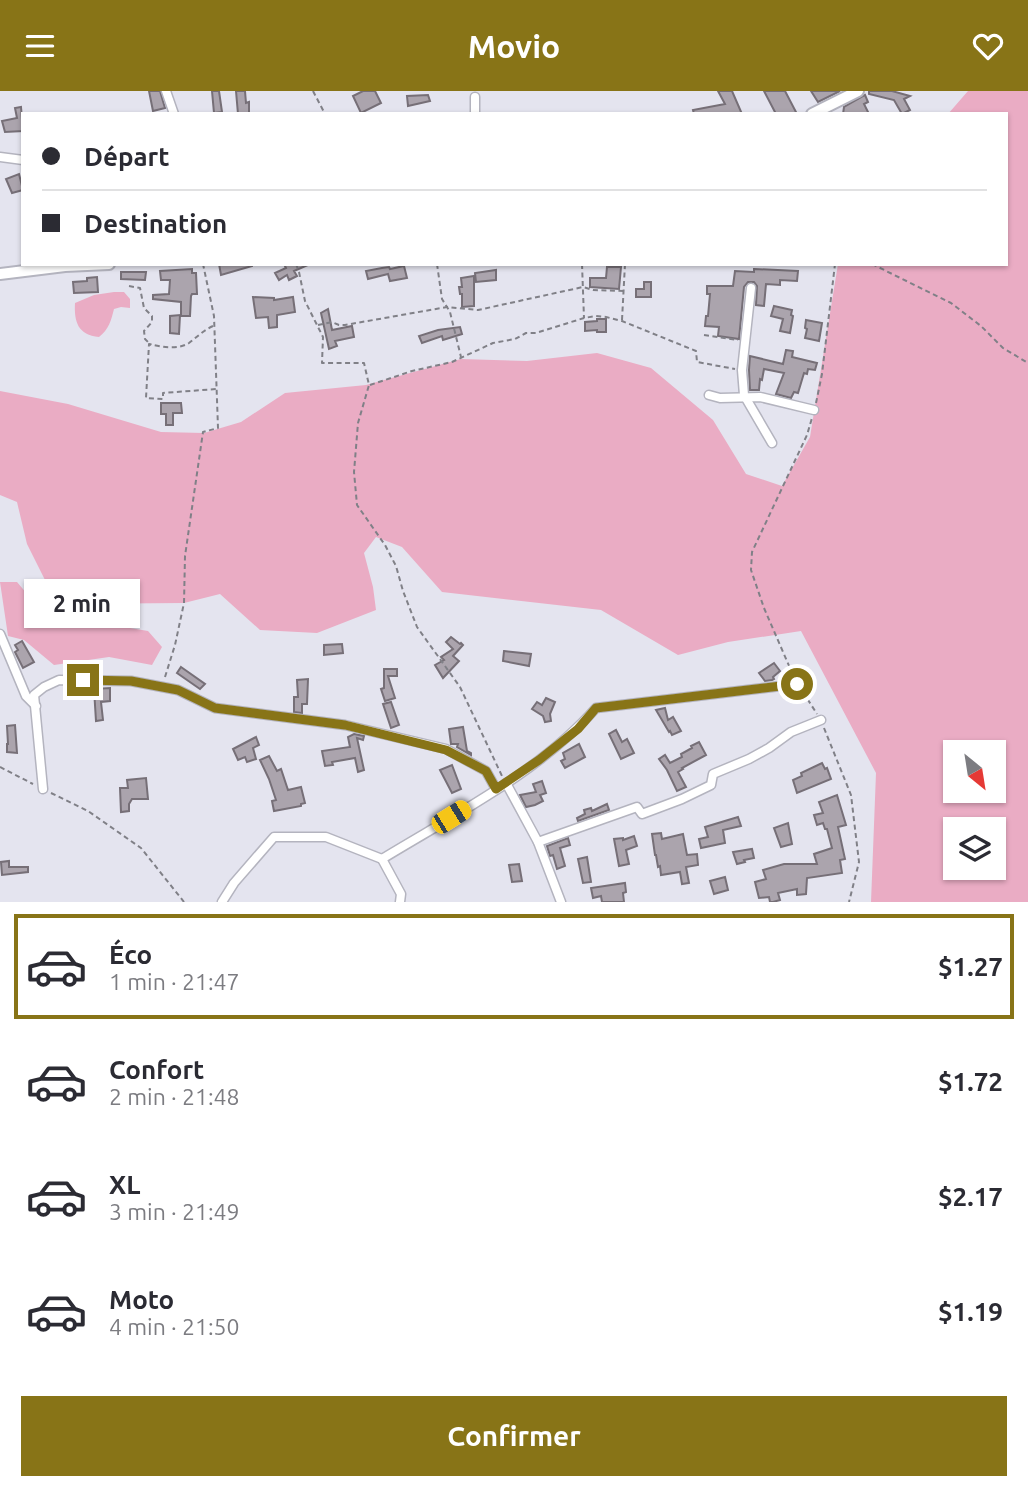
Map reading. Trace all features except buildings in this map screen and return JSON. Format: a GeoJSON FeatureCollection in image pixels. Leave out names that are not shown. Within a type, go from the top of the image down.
{"type":"FeatureCollection","features":[{"type":"Feature","properties":{"kind":"street"},"geometry":{"type":"LineString","coordinates":[[166,91],[173,112]]}},
{"type":"Feature","properties":{"kind":"street"},"geometry":{"type":"LineString","coordinates":[[837,102],[845,91]]}},
{"type":"Feature","properties":{"kind":"street"},"geometry":{"type":"LineString","coordinates":[[816,112],[858,91]]}},
{"type":"Feature","properties":{"kind":"street"},"geometry":{"type":"LineString","coordinates":[[475,97],[475,112]]}},
{"type":"Feature","properties":{"kind":"street"},"geometry":{"type":"LineString","coordinates":[[0,157],[21,160]]}},
{"type":"Feature","properties":{"kind":"street"},"geometry":{"type":"LineString","coordinates":[[0,274],[65,266]]}},
{"type":"Feature","properties":{"kind":"street"},"geometry":{"type":"LineString","coordinates":[[751,288],[741,370],[746,397],[772,443]]}},
{"type":"Feature","properties":{"kind":"street"},"geometry":{"type":"LineString","coordinates":[[709,395],[720,398],[760,397],[814,410]]}},
{"type":"Feature","properties":{"kind":"street"},"geometry":{"type":"LineString","coordinates":[[0,634],[26,696],[36,706]]}},
{"type":"Feature","properties":{"kind":"street"},"geometry":{"type":"LineString","coordinates":[[43,789],[34,695],[59,680],[131,681],[178,690],[215,708],[345,725],[446,750],[486,771],[496,789]]}},
{"type":"Feature","properties":{"kind":"street"},"geometry":{"type":"LineString","coordinates":[[382,859],[539,760],[578,729],[596,708],[797,684]]}},
{"type":"Feature","properties":{"kind":"street"},"geometry":{"type":"LineString","coordinates":[[538,842],[636,807],[642,814],[682,799],[711,785],[713,774],[749,759],[790,732],[821,720]]}},
{"type":"Feature","properties":{"kind":"street"},"geometry":{"type":"LineString","coordinates":[[506,783],[538,842],[561,902]]}},
{"type":"Feature","properties":{"kind":"street"},"geometry":{"type":"LineString","coordinates":[[222,902],[234,883],[274,837],[326,837],[382,859],[401,894],[400,902]]}},
{"type":"Feature","properties":{"kind":"path"},"geometry":{"type":"LineString","coordinates":[[313,91],[324,112]]}},
{"type":"Feature","properties":{"kind":"path"},"geometry":{"type":"LineString","coordinates":[[162,687],[184,603],[185,556],[203,432],[218,428],[214,316],[203,266]]}},
{"type":"Feature","properties":{"kind":"path"},"geometry":{"type":"LineString","coordinates":[[297,266],[305,301],[323,337],[322,363],[364,363],[369,385],[358,423],[354,472],[358,505],[396,566],[417,628],[460,687],[506,783]]}},
{"type":"Feature","properties":{"kind":"path"},"geometry":{"type":"LineString","coordinates":[[437,266],[442,299],[450,312],[461,358]]}},
{"type":"Feature","properties":{"kind":"path"},"geometry":{"type":"LineString","coordinates":[[582,266],[584,318]]}},
{"type":"Feature","properties":{"kind":"path"},"geometry":{"type":"LineString","coordinates":[[622,321],[625,266]]}},
{"type":"Feature","properties":{"kind":"path"},"geometry":{"type":"LineString","coordinates":[[835,266],[822,374],[814,410],[807,435],[752,552],[751,570],[764,608],[797,684],[821,720],[851,795],[859,862],[849,902]]}},
{"type":"Feature","properties":{"kind":"path"},"geometry":{"type":"LineString","coordinates":[[876,266],[951,303],[981,325],[1003,348],[1028,363]]}},
{"type":"Feature","properties":{"kind":"path"},"geometry":{"type":"LineString","coordinates":[[129,286],[140,288],[144,308],[152,316],[152,322],[145,331],[145,339],[152,345],[163,348],[186,345],[214,326]]}},
{"type":"Feature","properties":{"kind":"path"},"geometry":{"type":"LineString","coordinates":[[317,325],[332,322],[345,325],[447,307],[478,310],[583,287],[624,291]]}},
{"type":"Feature","properties":{"kind":"path"},"geometry":{"type":"LineString","coordinates":[[369,385],[412,371],[438,367],[493,343],[584,318],[606,317],[696,351],[697,362],[741,370]]}},
{"type":"Feature","properties":{"kind":"path"},"geometry":{"type":"LineString","coordinates":[[704,335],[746,341]]}},
{"type":"Feature","properties":{"kind":"path"},"geometry":{"type":"LineString","coordinates":[[152,345],[149,344],[146,398],[163,399],[163,393],[217,389]]}},
{"type":"Feature","properties":{"kind":"path"},"geometry":{"type":"LineString","coordinates":[[0,767],[88,811],[141,848],[184,902]]}},
{"type":"Feature","properties":{"kind":"shaded area"},"geometry":{"type":"Polygon","coordinates":[[[968,91],[1028,91],[1028,902],[871,902],[876,773],[801,631],[728,642],[678,655],[601,610],[442,592],[402,547],[376,537],[364,553],[376,610],[317,633],[260,630],[220,594],[184,603],[62,604],[104,612],[118,626],[148,631],[162,647],[152,665],[109,657],[54,665],[24,640],[8,636],[0,582],[17,582],[28,595],[56,602],[27,544],[17,502],[0,495],[0,391],[68,404],[161,432],[204,433],[241,422],[285,393],[366,385],[461,359],[527,361],[597,353],[651,368],[713,420],[746,474],[782,486],[810,437],[838,266],[1008,266],[1008,112],[950,112],[968,91]]]}},
{"type":"Feature","properties":{"kind":"shaded area"},"geometry":{"type":"Polygon","coordinates":[[[124,292],[130,299],[130,308],[114,309],[109,324],[99,337],[86,334],[77,322],[75,303],[94,295],[124,292]]]}},
{"type":"Feature","properties":{"kind":"route"},"geometry":{"type":"LineString","coordinates":[[83,680],[131,681],[178,690],[215,708],[345,725],[446,750],[486,771],[496,789],[578,729],[596,708],[797,684]]}}]}
